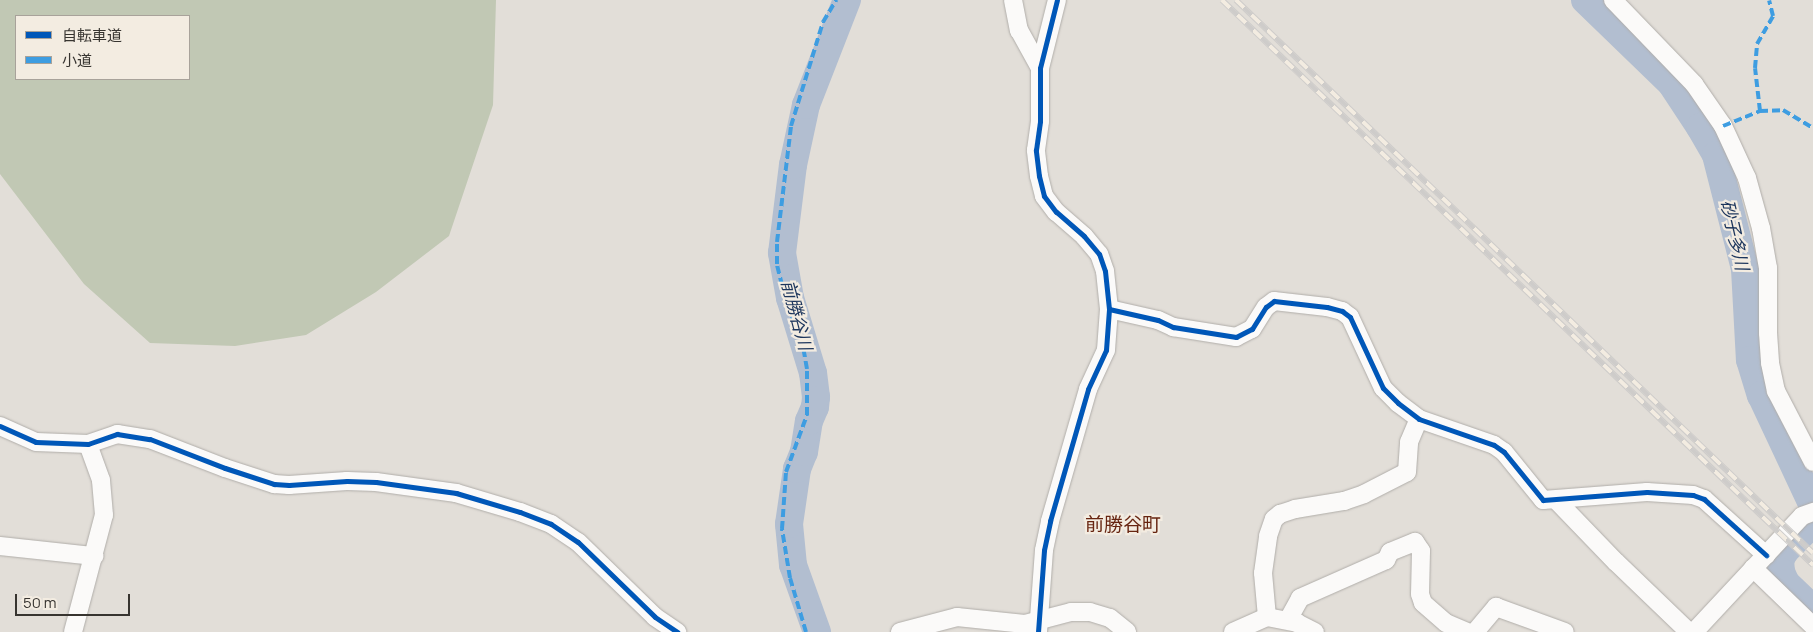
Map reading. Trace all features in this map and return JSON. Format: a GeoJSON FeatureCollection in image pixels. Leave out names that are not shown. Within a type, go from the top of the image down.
{"type":"FeatureCollection","features":[{"type":"Feature","properties":{"kind":"street"},"geometry":{"type":"LineString","coordinates":[[1013,0],[1019,30],[1040,68]]}},
{"type":"Feature","properties":{"kind":"street"},"geometry":{"type":"LineString","coordinates":[[1039,626],[1044,550],[1050,521],[1088,389],[1106,350],[1109,309],[1105,271],[1099,254],[1084,236],[1056,212],[1044,196],[1036,150],[1040,121],[1040,68],[1057,0]]}},
{"type":"Feature","properties":{"kind":"street"},"geometry":{"type":"LineString","coordinates":[[1613,0],[1694,84],[1723,126],[1747,178],[1761,228],[1768,268],[1768,333],[1770,363],[1776,391],[1813,462]]}},
{"type":"Feature","properties":{"kind":"street"},"geometry":{"type":"LineString","coordinates":[[1109,309],[1158,320],[1173,327],[1236,337],[1252,329],[1266,307],[1274,301],[1327,307],[1342,311],[1350,317],[1383,388],[1419,419],[1494,445],[1504,452],[1543,500],[1557,501],[1599,494],[1647,492],[1693,494],[1704,499],[1766,554]]}},
{"type":"Feature","properties":{"kind":"street"},"geometry":{"type":"LineString","coordinates":[[1267,618],[1263,573],[1268,536],[1274,519],[1280,514],[1295,509],[1344,501],[1364,494],[1407,472],[1410,442],[1419,419]]}},
{"type":"Feature","properties":{"kind":"street"},"geometry":{"type":"LineString","coordinates":[[0,426],[36,442],[88,444],[117,434],[150,438],[225,468],[274,484],[289,485],[347,480],[456,492],[551,524],[578,542],[655,617],[677,632]]}},
{"type":"Feature","properties":{"kind":"street"},"geometry":{"type":"LineString","coordinates":[[73,632],[104,515],[101,480],[88,444]]}},
{"type":"Feature","properties":{"kind":"street"},"geometry":{"type":"LineString","coordinates":[[1557,501],[1616,562],[1689,632]]}},
{"type":"Feature","properties":{"kind":"street"},"geometry":{"type":"LineString","coordinates":[[1694,632],[1802,516],[1813,512]]}},
{"type":"Feature","properties":{"kind":"street"},"geometry":{"type":"LineString","coordinates":[[1288,620],[1300,598],[1386,560],[1390,552],[1416,542],[1421,551],[1420,594],[1423,603],[1446,623],[1467,632]]}},
{"type":"Feature","properties":{"kind":"street"},"geometry":{"type":"LineString","coordinates":[[0,546],[94,556]]}},
{"type":"Feature","properties":{"kind":"street"},"geometry":{"type":"LineString","coordinates":[[1753,568],[1813,626]]}},
{"type":"Feature","properties":{"kind":"street"},"geometry":{"type":"LineString","coordinates":[[1476,632],[1496,607],[1565,632]]}},
{"type":"Feature","properties":{"kind":"street"},"geometry":{"type":"LineString","coordinates":[[900,632],[957,617],[1039,626],[1071,612],[1090,612],[1110,618],[1126,632]]}},
{"type":"Feature","properties":{"kind":"street"},"geometry":{"type":"LineString","coordinates":[[1233,632],[1267,618],[1288,620],[1315,632]]}},
{"type":"Feature","properties":{"kind":"green space"},"geometry":{"type":"Polygon","coordinates":[[[0,0],[496,0],[493,105],[449,236],[376,292],[306,335],[235,346],[150,343],[84,284],[0,174],[0,0]]]}},
{"type":"Feature","properties":{"kind":"waterway","name":"前勝谷川"},"geometry":{"type":"LineString","coordinates":[[817,632],[793,565],[789,524],[797,469],[804,452],[809,421],[815,407],[816,397],[813,373],[790,298],[782,253],[793,165],[806,105],[847,0]]}},
{"type":"Feature","properties":{"kind":"waterway","name":"砂子多川"},"geometry":{"type":"LineString","coordinates":[[1585,0],[1671,83],[1716,155],[1745,269],[1750,360],[1761,395],[1813,506]]}},
{"type":"Feature","properties":{"kind":"waterway"},"geometry":{"type":"LineString","coordinates":[[1813,523],[1785,551],[1780,560],[1781,572],[1786,583],[1813,609]]}},
{"type":"Feature","properties":{"kind":"railway"},"geometry":{"type":"LineString","coordinates":[[1222,0],[1813,565]]}},
{"type":"Feature","properties":{"kind":"railway"},"geometry":{"type":"LineString","coordinates":[[1236,0],[1813,553]]}},
{"type":"Feature","properties":{"kind":"marked path"},"geometry":{"type":"LineString","coordinates":[[806,632],[790,578],[782,529],[786,472],[807,415],[807,369],[803,347],[785,297],[777,264],[777,242],[791,126],[823,22],[836,0]]}},
{"type":"Feature","properties":{"kind":"marked path"},"geometry":{"type":"LineString","coordinates":[[1723,126],[1760,111],[1755,68],[1757,44],[1773,16],[1769,0]]}},
{"type":"Feature","properties":{"kind":"marked path"},"geometry":{"type":"LineString","coordinates":[[1760,111],[1783,110],[1813,128]]}},
{"type":"Feature","properties":{"kind":"cycle path"},"geometry":{"type":"LineString","coordinates":[[1038,632],[1044,550],[1050,521],[1088,389],[1106,350],[1109,309],[1105,271],[1099,254],[1084,236],[1056,212],[1044,196],[1039,176],[1036,150],[1040,121],[1040,68],[1057,0]]}},
{"type":"Feature","properties":{"kind":"cycle path"},"geometry":{"type":"LineString","coordinates":[[1109,309],[1158,320],[1173,327],[1236,337],[1252,329],[1266,307],[1274,301],[1327,307],[1342,311],[1350,317],[1383,388],[1398,403],[1419,419],[1494,445],[1504,452],[1543,500],[1647,492],[1693,495],[1704,499],[1766,555]]}},
{"type":"Feature","properties":{"kind":"cycle path"},"geometry":{"type":"LineString","coordinates":[[0,426],[36,442],[88,444],[117,434],[150,439],[225,468],[274,484],[289,485],[347,481],[376,482],[456,493],[520,512],[551,524],[578,542],[655,617],[677,632]]}},
{"type":"Feature","properties":{"kind":"district","name":"前勝谷町"},"geometry":{"type":"Point","coordinates":[1123,525]}}]}
